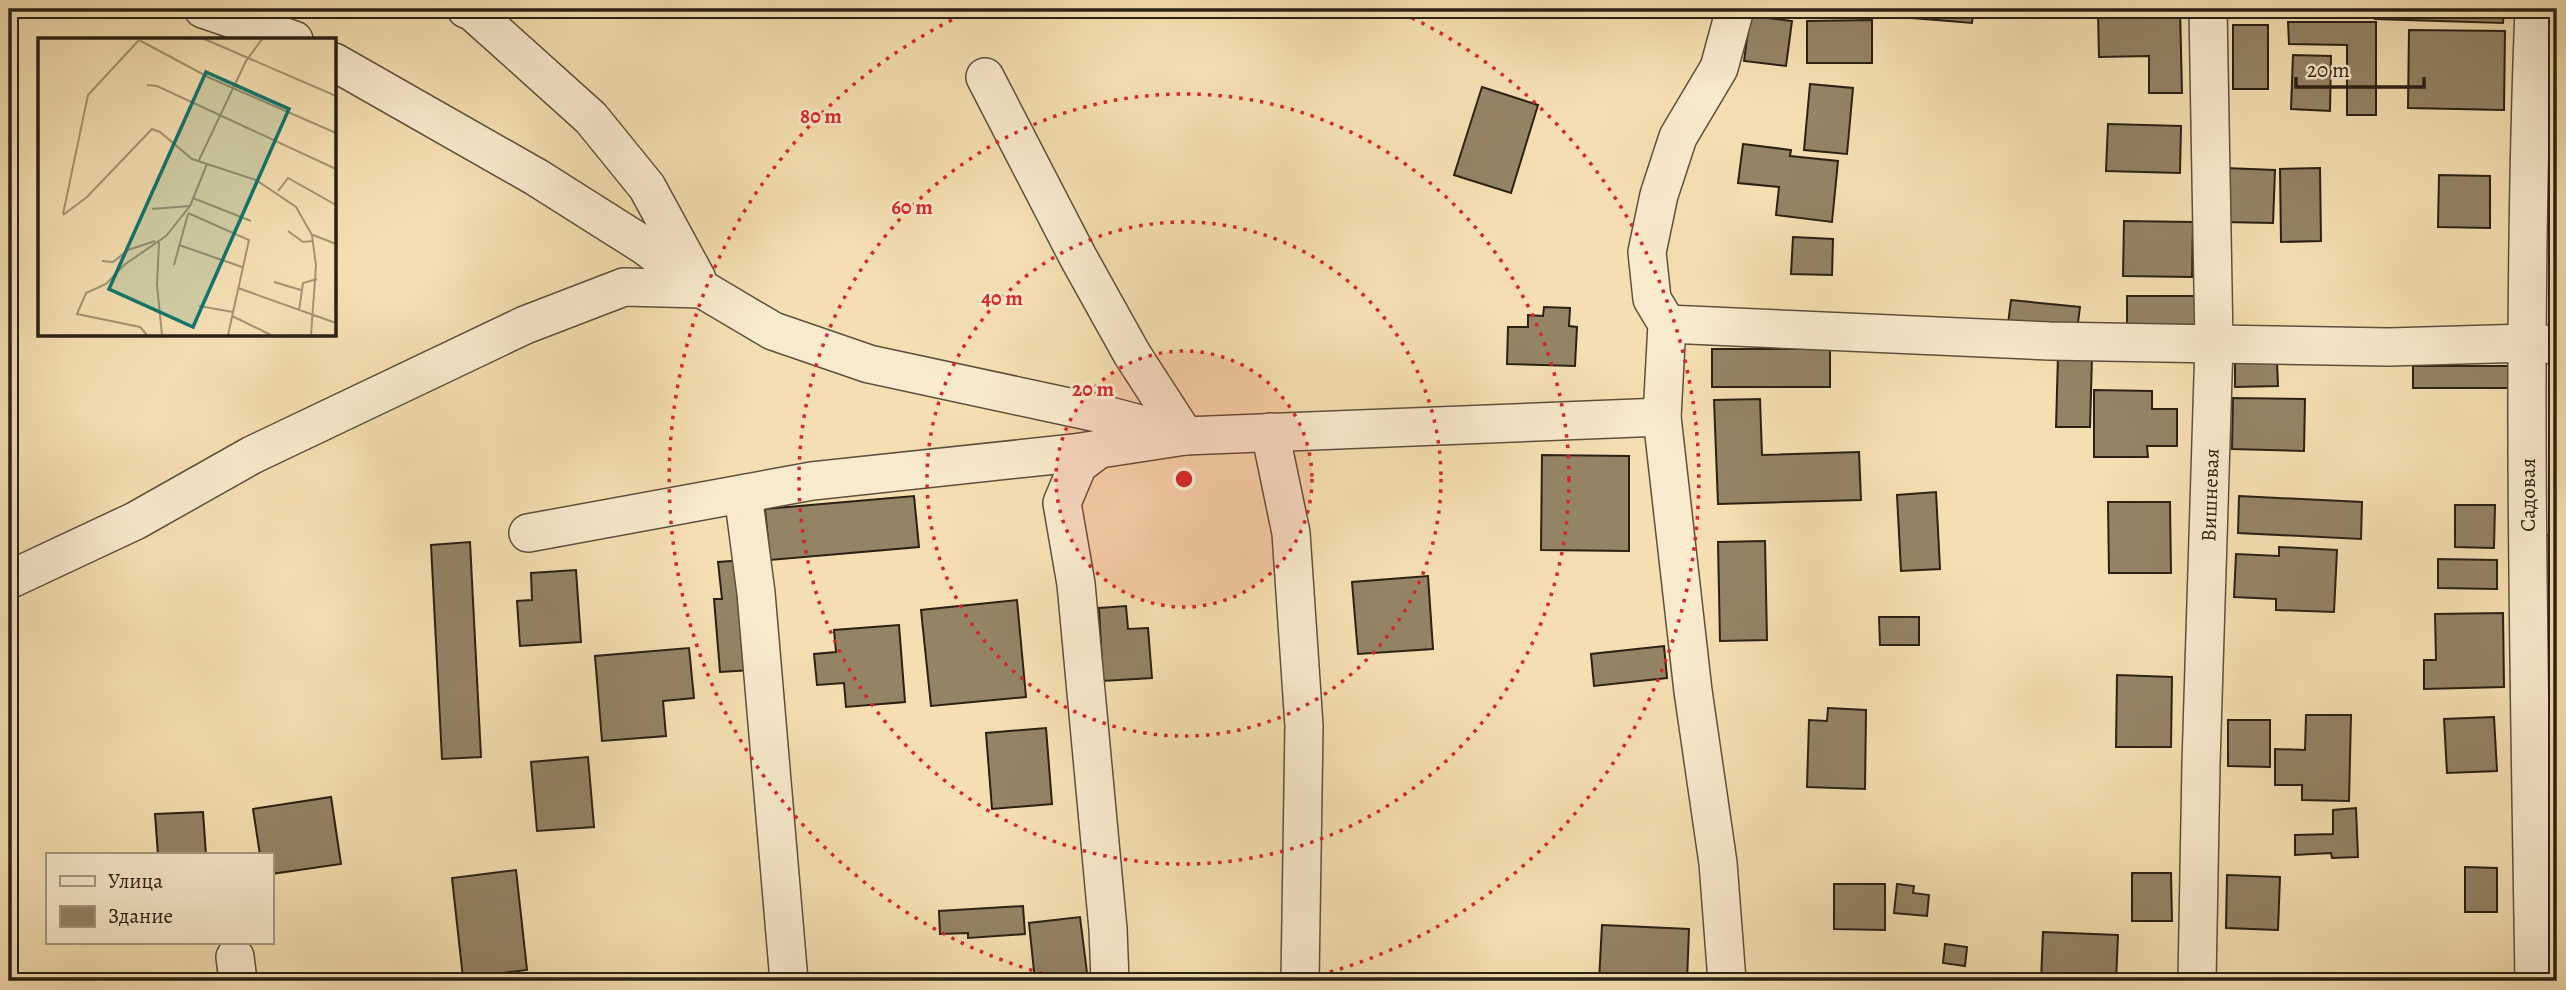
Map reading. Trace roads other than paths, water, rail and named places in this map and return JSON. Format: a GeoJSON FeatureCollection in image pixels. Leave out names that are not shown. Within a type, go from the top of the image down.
{"type":"FeatureCollection","features":[{"type":"Feature","properties":{"kind":"street"},"geometry":{"type":"LineString","coordinates":[[203,9],[288,38]]}},
{"type":"Feature","properties":{"kind":"street"},"geometry":{"type":"LineString","coordinates":[[466,9],[591,118],[647,187],[702,289]]}},
{"type":"Feature","properties":{"kind":"street"},"geometry":{"type":"LineString","coordinates":[[1727,981],[1718,863],[1693,691],[1662,417],[1667,324],[1652,299],[1647,252],[1659,195],[1678,137],[1719,68],[1735,9]]}},
{"type":"Feature","properties":{"kind":"street","name":"Вишневая"},"geometry":{"type":"LineString","coordinates":[[2197,981],[2201,751],[2214,344],[2208,9]]}},
{"type":"Feature","properties":{"kind":"street","name":"Садовая"},"geometry":{"type":"LineString","coordinates":[[2534,9],[2542,344],[2534,981]]}},
{"type":"Feature","properties":{"kind":"street"},"geometry":{"type":"LineString","coordinates":[[336,63],[536,177],[645,247],[702,289],[773,331],[869,364],[1106,415],[1185,436]]}},
{"type":"Feature","properties":{"kind":"street"},"geometry":{"type":"LineString","coordinates":[[985,77],[1078,257],[1132,354],[1185,436]]}},
{"type":"Feature","properties":{"kind":"street"},"geometry":{"type":"LineString","coordinates":[[9,580],[135,521],[252,456],[525,325],[624,287],[702,289]]}},
{"type":"Feature","properties":{"kind":"street"},"geometry":{"type":"LineString","coordinates":[[1667,324],[2050,341],[2389,347],[2542,344]]}},
{"type":"Feature","properties":{"kind":"street"},"geometry":{"type":"LineString","coordinates":[[528,533],[812,481],[1099,449],[1185,436],[1662,417]]}},
{"type":"Feature","properties":{"kind":"street"},"geometry":{"type":"LineString","coordinates":[[1270,432],[1291,533],[1304,726],[1300,981]]}},
{"type":"Feature","properties":{"kind":"street"},"geometry":{"type":"LineString","coordinates":[[1099,449],[1078,465],[1062,503],[1076,584],[1108,929],[1110,981]]}},
{"type":"Feature","properties":{"kind":"street"},"geometry":{"type":"LineString","coordinates":[[743,494],[756,593],[789,981]]}}]}
